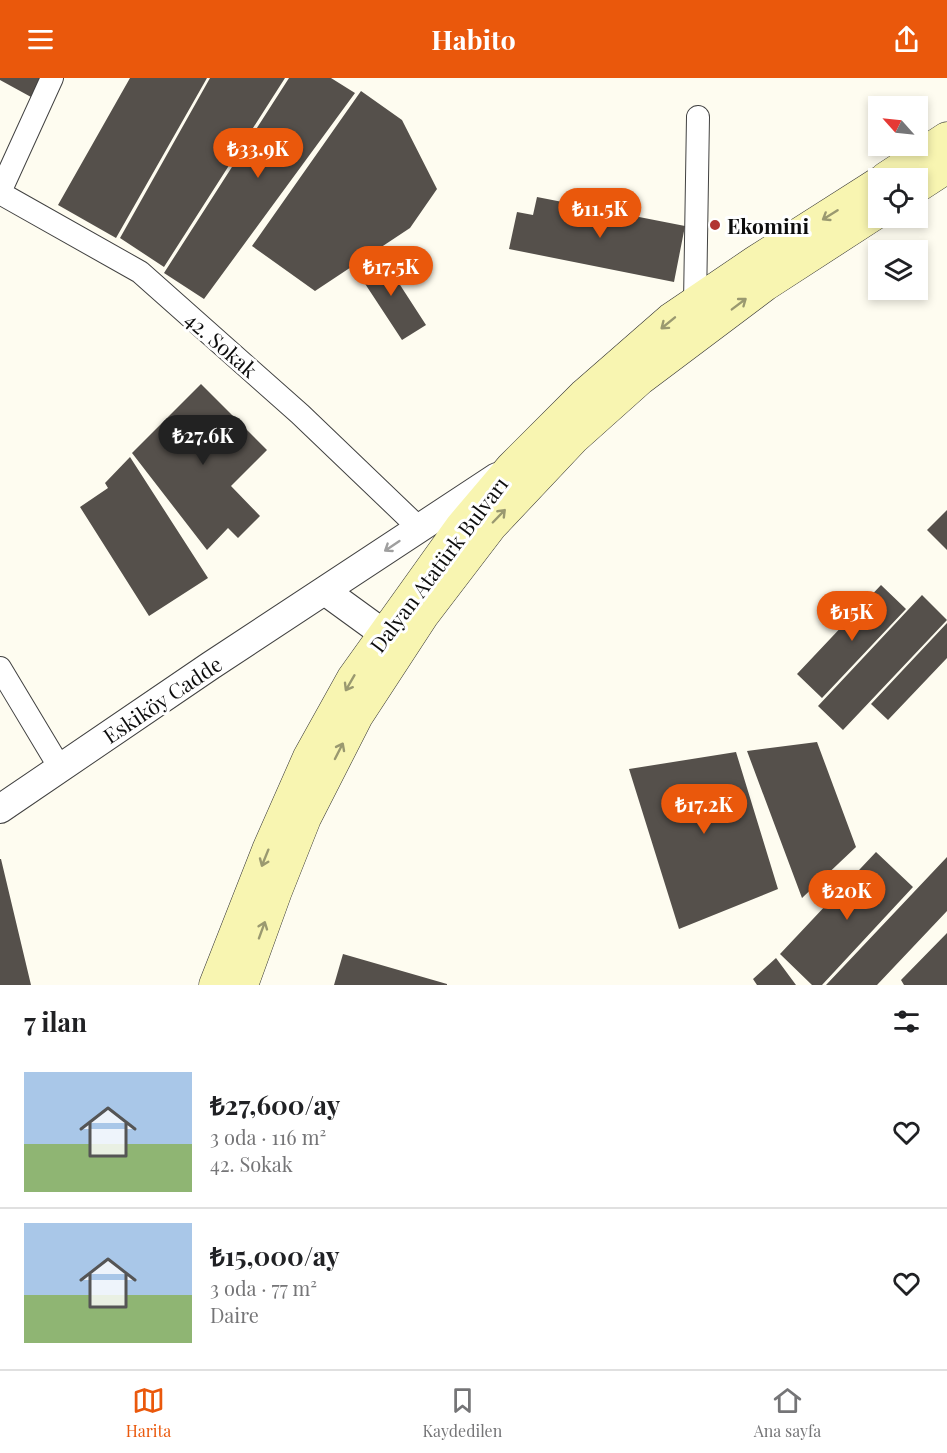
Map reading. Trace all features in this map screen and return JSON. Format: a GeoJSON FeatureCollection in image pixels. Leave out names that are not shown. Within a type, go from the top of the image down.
{"type":"FeatureCollection","features":[{"type":"Feature","properties":{"kind":"main road"},"geometry":{"type":"LineString","coordinates":[[901,168],[947,138]]}},
{"type":"Feature","properties":{"kind":"main road"},"geometry":{"type":"LineString","coordinates":[[928,179],[947,167]]}},
{"type":"Feature","properties":{"kind":"main road","name":"Dalyan Atatürk Bulvarı"},"geometry":{"type":"LineString","coordinates":[[242,985],[305,818],[392,641],[461,527],[511,468],[584,395],[671,319],[868,190]]}},
{"type":"Feature","properties":{"kind":"main road","name":"Dalyan Atatürk Bulvarı"},"geometry":{"type":"LineString","coordinates":[[214,985],[268,850],[309,757],[353,678],[423,615],[491,526],[574,438],[640,379],[765,285],[868,218]]}},
{"type":"Feature","properties":{"kind":"street"},"geometry":{"type":"LineString","coordinates":[[0,193],[52,78]]}},
{"type":"Feature","properties":{"kind":"street"},"geometry":{"type":"LineString","coordinates":[[695,303],[698,117]]}},
{"type":"Feature","properties":{"kind":"street","name":"42. Sokak"},"geometry":{"type":"LineString","coordinates":[[0,193],[140,272],[300,414],[419,528]]}},
{"type":"Feature","properties":{"kind":"street","name":"Eskiköy Cadde"},"geometry":{"type":"LineString","coordinates":[[0,809],[210,666],[511,468]]}},
{"type":"Feature","properties":{"kind":"street"},"geometry":{"type":"LineString","coordinates":[[325,591],[392,641]]}},
{"type":"Feature","properties":{"kind":"street"},"geometry":{"type":"LineString","coordinates":[[0,668],[60,768]]}},
{"type":"Feature","properties":{"kind":"building"},"geometry":{"type":"Polygon","coordinates":[[[0,78],[42,78],[31,97],[0,78]]]}},
{"type":"Feature","properties":{"kind":"building"},"geometry":{"type":"Polygon","coordinates":[[[130,78],[207,78],[116,238],[58,205],[130,78]]]}},
{"type":"Feature","properties":{"kind":"building"},"geometry":{"type":"Polygon","coordinates":[[[210,78],[285,78],[164,267],[120,238],[210,78]]]}},
{"type":"Feature","properties":{"kind":"building"},"geometry":{"type":"Polygon","coordinates":[[[289,78],[331,78],[355,93],[204,299],[164,273],[289,78]]]}},
{"type":"Feature","properties":{"kind":"building"},"geometry":{"type":"Polygon","coordinates":[[[361,91],[402,120],[437,189],[410,228],[315,291],[252,246],[361,91]]]}},
{"type":"Feature","properties":{"kind":"building"},"geometry":{"type":"Polygon","coordinates":[[[537,197],[685,226],[674,282],[509,249],[517,212],[533,215],[537,197]]]}},
{"type":"Feature","properties":{"kind":"building"},"geometry":{"type":"Polygon","coordinates":[[[380,254],[426,325],[402,340],[356,270],[380,254]]]}},
{"type":"Feature","properties":{"kind":"building"},"geometry":{"type":"Polygon","coordinates":[[[201,384],[267,450],[231,486],[260,516],[238,538],[228,528],[207,550],[132,453],[201,384]]]}},
{"type":"Feature","properties":{"kind":"building"},"geometry":{"type":"Polygon","coordinates":[[[130,457],[208,578],[149,616],[80,507],[108,488],[105,483],[130,457]]]}},
{"type":"Feature","properties":{"kind":"building"},"geometry":{"type":"Polygon","coordinates":[[[947,510],[947,550],[927,530],[947,510]]]}},
{"type":"Feature","properties":{"kind":"building"},"geometry":{"type":"Polygon","coordinates":[[[881,585],[906,609],[822,698],[797,674],[881,585]]]}},
{"type":"Feature","properties":{"kind":"building"},"geometry":{"type":"Polygon","coordinates":[[[922,595],[947,620],[843,730],[818,706],[922,595]]]}},
{"type":"Feature","properties":{"kind":"building"},"geometry":{"type":"Polygon","coordinates":[[[947,623],[947,658],[888,720],[871,704],[947,623]]]}},
{"type":"Feature","properties":{"kind":"building"},"geometry":{"type":"Polygon","coordinates":[[[817,742],[856,847],[802,898],[747,751],[817,742]]]}},
{"type":"Feature","properties":{"kind":"building"},"geometry":{"type":"Polygon","coordinates":[[[736,752],[778,889],[679,929],[629,769],[736,752]]]}},
{"type":"Feature","properties":{"kind":"building"},"geometry":{"type":"Polygon","coordinates":[[[876,852],[913,887],[822,985],[812,985],[780,954],[876,852]]]}},
{"type":"Feature","properties":{"kind":"building"},"geometry":{"type":"Polygon","coordinates":[[[947,857],[947,911],[877,985],[826,985],[947,857]]]}},
{"type":"Feature","properties":{"kind":"building"},"geometry":{"type":"Polygon","coordinates":[[[1,859],[31,985],[0,985],[1,859]]]}},
{"type":"Feature","properties":{"kind":"building"},"geometry":{"type":"Polygon","coordinates":[[[947,933],[947,985],[904,985],[901,980],[947,933]]]}},
{"type":"Feature","properties":{"kind":"building"},"geometry":{"type":"Polygon","coordinates":[[[343,954],[447,984],[447,985],[334,985],[343,954]]]}},
{"type":"Feature","properties":{"kind":"building"},"geometry":{"type":"Polygon","coordinates":[[[776,958],[796,985],[757,985],[753,979],[776,958]]]}},
{"type":"Feature","properties":{"kind":"place","name":"Ekomini"},"geometry":{"type":"Point","coordinates":[715,225]}}]}
